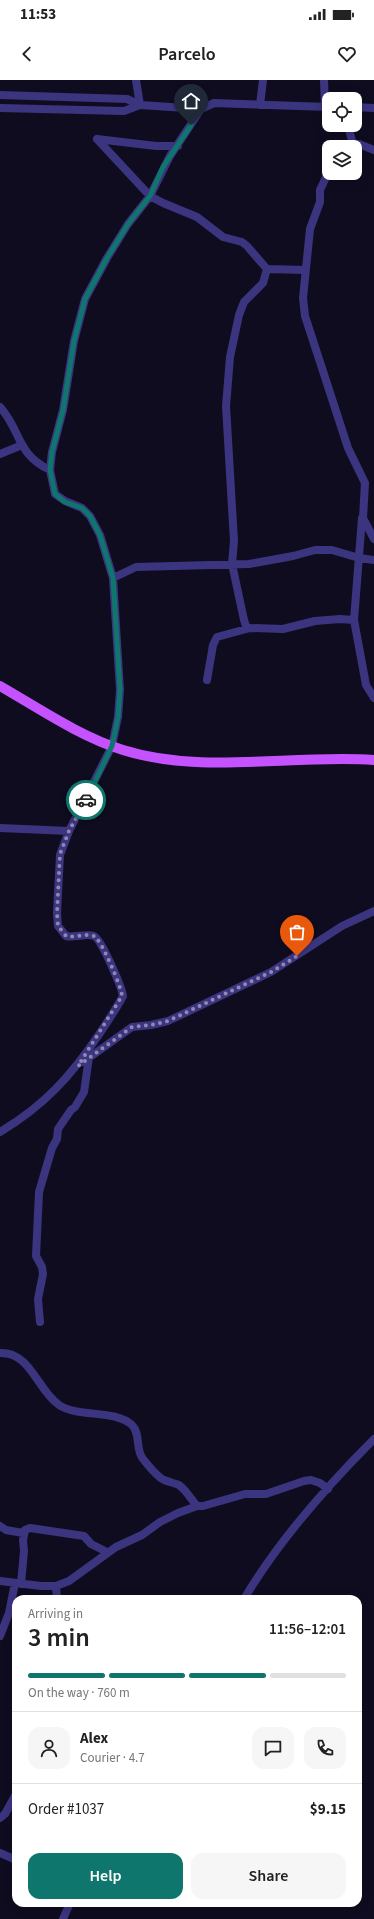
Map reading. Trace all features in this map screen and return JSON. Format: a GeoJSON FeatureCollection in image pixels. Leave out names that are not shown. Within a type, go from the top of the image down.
{"type":"FeatureCollection","features":[{"type":"Feature","properties":{"kind":"main road"},"geometry":{"type":"LineString","coordinates":[[0,686],[79,732],[112,746],[148,756],[186,761],[374,760]]}},
{"type":"Feature","properties":{"kind":"street"},"geometry":{"type":"LineString","coordinates":[[136,80],[140,105]]}},
{"type":"Feature","properties":{"kind":"street"},"geometry":{"type":"LineString","coordinates":[[260,105],[263,80]]}},
{"type":"Feature","properties":{"kind":"street"},"geometry":{"type":"LineString","coordinates":[[324,80],[325,92]]}},
{"type":"Feature","properties":{"kind":"street"},"geometry":{"type":"LineString","coordinates":[[0,95],[127,99],[140,105],[201,109],[214,103],[322,107]]}},
{"type":"Feature","properties":{"kind":"street"},"geometry":{"type":"LineString","coordinates":[[0,108],[124,111],[140,105]]}},
{"type":"Feature","properties":{"kind":"street"},"geometry":{"type":"LineString","coordinates":[[362,107],[374,108]]}},
{"type":"Feature","properties":{"kind":"street"},"geometry":{"type":"LineString","coordinates":[[78,1066],[119,1004],[122,996],[122,989],[112,970],[100,940],[91,935],[66,936],[58,926],[58,869],[60,854],[69,831],[112,746],[118,717],[120,690],[113,578],[100,535],[90,516],[82,508],[65,502],[55,494],[50,470],[52,452],[63,410],[74,341],[85,299],[107,258],[128,224],[150,196],[163,167],[201,109]]}},
{"type":"Feature","properties":{"kind":"street"},"geometry":{"type":"LineString","coordinates":[[178,146],[156,146],[97,139],[150,196],[197,217],[223,237],[242,242],[267,269],[304,270]]}},
{"type":"Feature","properties":{"kind":"street"},"geometry":{"type":"LineString","coordinates":[[362,145],[374,150]]}},
{"type":"Feature","properties":{"kind":"street"},"geometry":{"type":"LineString","coordinates":[[325,180],[320,190],[320,202],[310,229],[304,270],[302,298],[305,316],[348,448],[365,483],[354,620],[366,685],[374,698]]}},
{"type":"Feature","properties":{"kind":"street"},"geometry":{"type":"LineString","coordinates":[[250,628],[246,626],[244,620],[232,564],[234,541],[226,406],[227,382],[230,357],[244,302],[263,283],[267,269]]}},
{"type":"Feature","properties":{"kind":"street"},"geometry":{"type":"LineString","coordinates":[[0,407],[6,413],[22,445],[31,458],[38,465],[50,470]]}},
{"type":"Feature","properties":{"kind":"street"},"geometry":{"type":"LineString","coordinates":[[0,454],[22,445]]}},
{"type":"Feature","properties":{"kind":"street"},"geometry":{"type":"LineString","coordinates":[[363,518],[374,538]]}},
{"type":"Feature","properties":{"kind":"street"},"geometry":{"type":"LineString","coordinates":[[113,578],[136,567],[201,567],[249,564],[293,556],[314,550],[332,550],[359,558],[374,560]]}},
{"type":"Feature","properties":{"kind":"street"},"geometry":{"type":"LineString","coordinates":[[207,680],[213,645],[217,637],[250,628],[283,629],[315,621],[340,619],[354,620]]}},
{"type":"Feature","properties":{"kind":"street"},"geometry":{"type":"LineString","coordinates":[[0,828],[69,831]]}},
{"type":"Feature","properties":{"kind":"street"},"geometry":{"type":"LineString","coordinates":[[0,1132],[22,1119],[47,1098],[78,1066],[132,1027],[168,1021],[271,972],[342,926],[374,911]]}},
{"type":"Feature","properties":{"kind":"street"},"geometry":{"type":"LineString","coordinates":[[40,1322],[38,1299],[43,1274],[36,1256],[39,1192],[52,1148],[57,1138],[58,1129],[71,1110],[76,1107],[84,1092],[89,1057]]}},
{"type":"Feature","properties":{"kind":"street"},"geometry":{"type":"LineString","coordinates":[[0,1352],[8,1353],[25,1363],[32,1370],[46,1392],[62,1407],[74,1411],[111,1417],[131,1424],[135,1429],[139,1453],[143,1458],[158,1476],[178,1485],[197,1506]]}},
{"type":"Feature","properties":{"kind":"street"},"geometry":{"type":"LineString","coordinates":[[246,1595],[263,1567],[288,1534],[374,1439]]}},
{"type":"Feature","properties":{"kind":"street"},"geometry":{"type":"LineString","coordinates":[[0,1581],[18,1584],[56,1586],[68,1581],[107,1552],[142,1535],[172,1516],[197,1506],[204,1506],[245,1494],[266,1494],[304,1481],[316,1482],[328,1489]]}},
{"type":"Feature","properties":{"kind":"street"},"geometry":{"type":"LineString","coordinates":[[0,1526],[6,1530],[24,1533]]}},
{"type":"Feature","properties":{"kind":"street"},"geometry":{"type":"LineString","coordinates":[[15,1595],[18,1584],[25,1530],[30,1528],[84,1536],[91,1544],[107,1552]]}},
{"type":"Feature","properties":{"kind":"street"},"geometry":{"type":"LineString","coordinates":[[56,1586],[57,1595]]}},
{"type":"Feature","properties":{"kind":"street"},"geometry":{"type":"LineString","coordinates":[[0,1636],[12,1603]]}},
{"type":"Feature","properties":{"kind":"street"},"geometry":{"type":"LineString","coordinates":[[0,1818],[5,1814],[12,1801]]}},
{"type":"Feature","properties":{"kind":"street"},"geometry":{"type":"LineString","coordinates":[[0,1853],[12,1858]]}},
{"type":"Feature","properties":{"kind":"street"},"geometry":{"type":"LineString","coordinates":[[64,1919],[68,1907]]}},
{"type":"Feature","properties":{"kind":"way so far"},"geometry":{"type":"LineString","coordinates":[[86,800],[69,831],[60,854],[58,869],[58,926],[66,936],[91,935],[100,940],[112,970],[122,989],[122,996],[119,1004],[78,1066],[123,1032],[132,1027],[168,1021],[219,995],[271,972],[297,956]]}},
{"type":"Feature","properties":{"kind":"route"},"geometry":{"type":"LineString","coordinates":[[86,800],[112,746],[118,717],[120,690],[113,578],[100,535],[90,516],[82,508],[65,502],[55,494],[51,482],[50,470],[52,452],[63,410],[74,341],[85,299],[107,258],[128,224],[150,196],[163,167],[191,125]]}}]}
